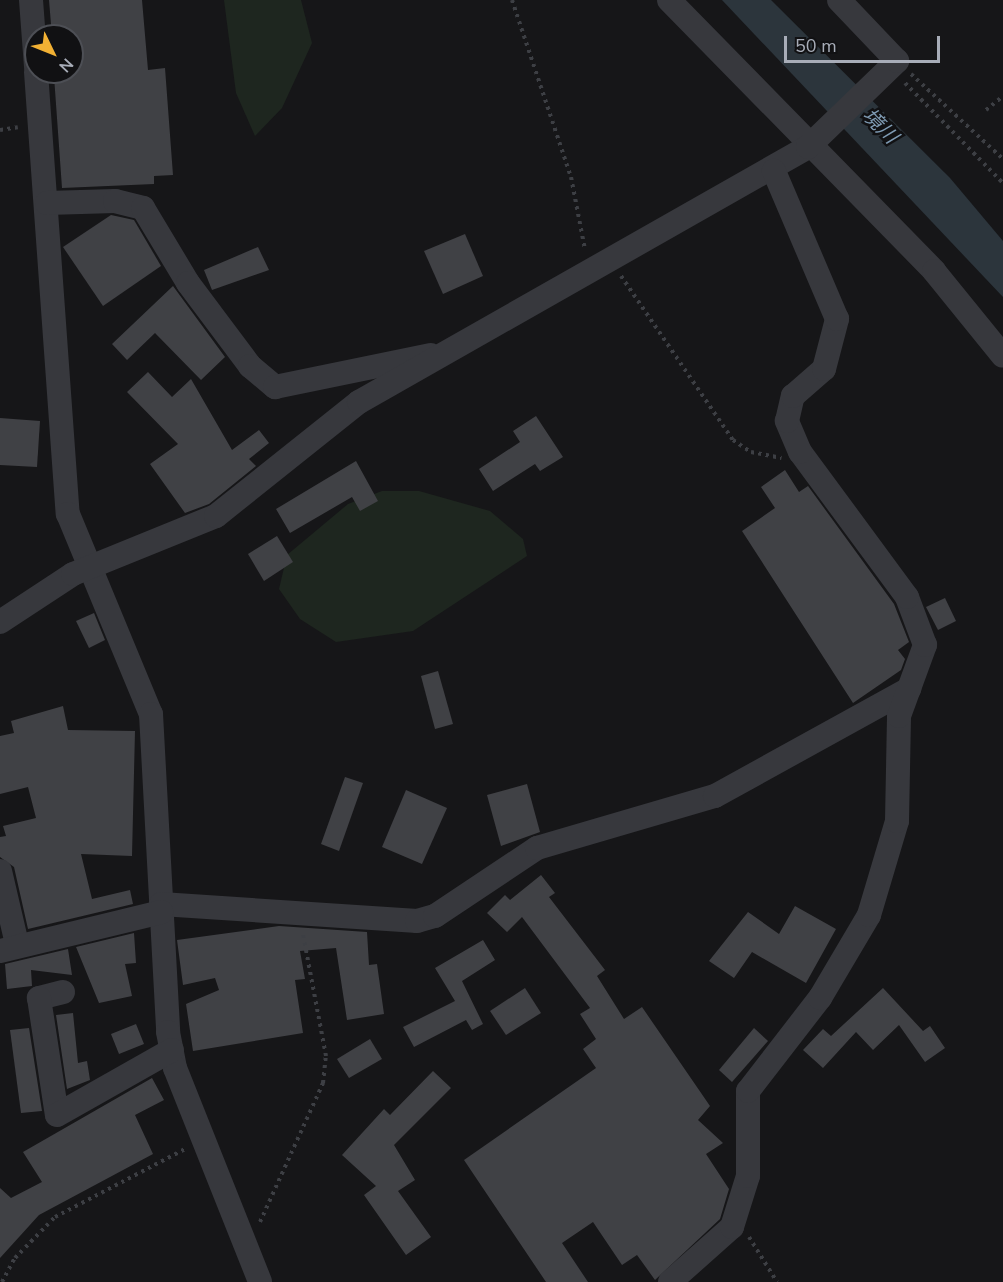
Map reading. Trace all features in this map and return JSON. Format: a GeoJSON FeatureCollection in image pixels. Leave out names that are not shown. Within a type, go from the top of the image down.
{"type":"FeatureCollection","features":[{"type":"Feature","properties":{"kind":"street"},"geometry":{"type":"LineString","coordinates":[[31,0],[33,24]]}},
{"type":"Feature","properties":{"kind":"street"},"geometry":{"type":"LineString","coordinates":[[669,0],[934,271],[1003,356]]}},
{"type":"Feature","properties":{"kind":"street"},"geometry":{"type":"LineString","coordinates":[[0,622],[86,569],[216,516],[359,402],[437,355],[774,171],[812,144],[891,67],[839,0]]}},
{"type":"Feature","properties":{"kind":"street"},"geometry":{"type":"LineString","coordinates":[[37,84],[68,514],[86,569],[117,626],[151,714],[161,908],[172,1050],[242,1248],[260,1282]]}},
{"type":"Feature","properties":{"kind":"street"},"geometry":{"type":"LineString","coordinates":[[670,1282],[723,1238],[737,1216],[748,1176],[748,1091],[847,957],[885,876],[897,821],[898,716],[922,661],[923,628],[907,597],[793,440],[787,413],[793,396],[824,369],[837,319],[774,171]]}},
{"type":"Feature","properties":{"kind":"street"},"geometry":{"type":"LineString","coordinates":[[47,203],[115,201],[143,208],[162,231],[188,283],[250,366],[275,387],[437,355]]}},
{"type":"Feature","properties":{"kind":"street"},"geometry":{"type":"LineString","coordinates":[[0,871],[8,948],[161,908],[298,913],[417,921],[435,916],[537,848],[715,796],[909,689]]}},
{"type":"Feature","properties":{"kind":"street"},"geometry":{"type":"LineString","coordinates":[[63,992],[31,999],[57,1115],[172,1050]]}},
{"type":"Feature","properties":{"kind":"path"},"geometry":{"type":"LineString","coordinates":[[512,0],[571,177],[589,272]]}},
{"type":"Feature","properties":{"kind":"path"},"geometry":{"type":"LineString","coordinates":[[891,67],[1003,159]]}},
{"type":"Feature","properties":{"kind":"path"},"geometry":{"type":"LineString","coordinates":[[891,67],[1003,183]]}},
{"type":"Feature","properties":{"kind":"path"},"geometry":{"type":"LineString","coordinates":[[986,110],[1003,96]]}},
{"type":"Feature","properties":{"kind":"path"},"geometry":{"type":"LineString","coordinates":[[611,260],[733,441],[752,452],[811,466]]}},
{"type":"Feature","properties":{"kind":"path"},"geometry":{"type":"LineString","coordinates":[[242,1248],[265,1215],[323,1083],[326,1056],[298,913]]}},
{"type":"Feature","properties":{"kind":"path"},"geometry":{"type":"LineString","coordinates":[[2,1282],[21,1250],[55,1217],[204,1140]]}},
{"type":"Feature","properties":{"kind":"path"},"geometry":{"type":"LineString","coordinates":[[737,1216],[777,1282]]}},
{"type":"Feature","properties":{"kind":"shaded area"},"geometry":{"type":"Polygon","coordinates":[[[224,0],[301,0],[312,43],[282,108],[255,136],[236,93],[224,0]]]}},
{"type":"Feature","properties":{"kind":"shaded area"},"geometry":{"type":"Polygon","coordinates":[[[382,491],[419,491],[490,511],[523,539],[527,556],[413,631],[336,642],[300,619],[279,589],[287,555],[348,504],[382,491]]]}},
{"type":"Feature","properties":{"kind":"water","name":"境川"},"geometry":{"type":"Polygon","coordinates":[[[722,0],[771,0],[950,178],[1003,241],[1003,297],[722,0]]]}},
{"type":"Feature","properties":{"kind":"building"},"geometry":{"type":"Polygon","coordinates":[[[49,0],[142,0],[148,70],[165,68],[173,175],[154,176],[154,184],[62,188],[55,84],[84,84],[84,24],[51,24],[49,0]]]}},
{"type":"Feature","properties":{"kind":"building"},"geometry":{"type":"Polygon","coordinates":[[[111,215],[134,220],[161,266],[103,306],[63,247],[111,215]]]}},
{"type":"Feature","properties":{"kind":"building"},"geometry":{"type":"Polygon","coordinates":[[[465,234],[483,276],[443,294],[424,251],[465,234]]]}},
{"type":"Feature","properties":{"kind":"building"},"geometry":{"type":"Polygon","coordinates":[[[258,247],[269,270],[212,290],[204,270],[258,247]]]}},
{"type":"Feature","properties":{"kind":"building"},"geometry":{"type":"Polygon","coordinates":[[[173,286],[225,357],[201,380],[155,333],[127,360],[112,344],[173,286]]]}},
{"type":"Feature","properties":{"kind":"building"},"geometry":{"type":"Polygon","coordinates":[[[148,372],[172,397],[191,379],[232,450],[259,430],[269,443],[249,459],[256,466],[209,504],[185,513],[150,464],[178,444],[127,392],[148,372]]]}},
{"type":"Feature","properties":{"kind":"building"},"geometry":{"type":"Polygon","coordinates":[[[536,416],[563,457],[540,471],[535,464],[493,491],[479,469],[520,442],[513,431],[536,416]]]}},
{"type":"Feature","properties":{"kind":"building"},"geometry":{"type":"Polygon","coordinates":[[[0,418],[40,421],[37,467],[0,465],[0,418]]]}},
{"type":"Feature","properties":{"kind":"building"},"geometry":{"type":"Polygon","coordinates":[[[356,461],[378,501],[360,511],[352,497],[290,533],[276,509],[356,461]]]}},
{"type":"Feature","properties":{"kind":"building"},"geometry":{"type":"Polygon","coordinates":[[[785,470],[799,492],[808,486],[894,604],[909,642],[898,650],[905,659],[901,670],[853,703],[742,531],[775,508],[761,487],[785,470]]]}},
{"type":"Feature","properties":{"kind":"building"},"geometry":{"type":"Polygon","coordinates":[[[277,536],[293,562],[264,581],[248,554],[277,536]]]}},
{"type":"Feature","properties":{"kind":"building"},"geometry":{"type":"Polygon","coordinates":[[[945,598],[956,621],[938,630],[926,607],[945,598]]]}},
{"type":"Feature","properties":{"kind":"building"},"geometry":{"type":"Polygon","coordinates":[[[94,613],[105,640],[89,648],[76,621],[94,613]]]}},
{"type":"Feature","properties":{"kind":"building"},"geometry":{"type":"Polygon","coordinates":[[[438,671],[453,724],[435,729],[421,676],[438,671]]]}},
{"type":"Feature","properties":{"kind":"building"},"geometry":{"type":"Polygon","coordinates":[[[63,706],[68,730],[135,731],[132,856],[81,854],[92,899],[130,890],[133,904],[28,929],[14,867],[0,857],[0,837],[6,836],[3,826],[36,818],[28,787],[0,794],[0,736],[14,733],[11,721],[63,706]]]}},
{"type":"Feature","properties":{"kind":"building"},"geometry":{"type":"Polygon","coordinates":[[[345,777],[363,783],[339,851],[321,844],[345,777]]]}},
{"type":"Feature","properties":{"kind":"building"},"geometry":{"type":"Polygon","coordinates":[[[527,784],[540,832],[501,846],[487,795],[527,784]]]}},
{"type":"Feature","properties":{"kind":"building"},"geometry":{"type":"Polygon","coordinates":[[[406,790],[447,808],[422,864],[382,847],[406,790]]]}},
{"type":"Feature","properties":{"kind":"building"},"geometry":{"type":"Polygon","coordinates":[[[541,875],[555,893],[549,897],[605,970],[597,976],[624,1019],[642,1007],[710,1106],[698,1120],[723,1143],[706,1154],[729,1189],[720,1219],[655,1280],[637,1255],[622,1265],[593,1222],[562,1243],[588,1282],[546,1282],[464,1160],[596,1068],[583,1049],[596,1039],[580,1014],[590,1008],[522,917],[507,932],[487,913],[505,895],[510,900],[541,875]]]}},
{"type":"Feature","properties":{"kind":"building"},"geometry":{"type":"Polygon","coordinates":[[[795,906],[836,929],[806,983],[752,952],[734,978],[709,961],[748,912],[779,934],[795,906]]]}},
{"type":"Feature","properties":{"kind":"building"},"geometry":{"type":"Polygon","coordinates":[[[279,926],[367,932],[369,965],[377,964],[384,1014],[347,1020],[336,948],[300,951],[305,979],[295,980],[303,1033],[193,1051],[186,1004],[219,990],[215,978],[183,985],[177,940],[279,926]]]}},
{"type":"Feature","properties":{"kind":"building"},"geometry":{"type":"Polygon","coordinates":[[[134,933],[136,963],[125,964],[132,996],[99,1003],[76,947],[134,933]]]}},
{"type":"Feature","properties":{"kind":"building"},"geometry":{"type":"Polygon","coordinates":[[[483,940],[495,960],[462,981],[483,1024],[472,1030],[466,1020],[414,1047],[403,1027],[455,1001],[435,968],[483,940]]]}},
{"type":"Feature","properties":{"kind":"building"},"geometry":{"type":"Polygon","coordinates":[[[68,949],[72,975],[31,970],[32,986],[7,989],[5,964],[68,949]]]}},
{"type":"Feature","properties":{"kind":"building"},"geometry":{"type":"Polygon","coordinates":[[[525,988],[541,1013],[506,1035],[490,1011],[525,988]]]}},
{"type":"Feature","properties":{"kind":"building"},"geometry":{"type":"Polygon","coordinates":[[[883,988],[923,1031],[930,1026],[945,1048],[925,1062],[899,1025],[873,1050],[856,1032],[823,1068],[803,1050],[823,1029],[831,1036],[883,988]]]}},
{"type":"Feature","properties":{"kind":"building"},"geometry":{"type":"Polygon","coordinates":[[[73,1013],[78,1063],[87,1061],[90,1080],[67,1089],[56,1015],[73,1013]]]}},
{"type":"Feature","properties":{"kind":"building"},"geometry":{"type":"Polygon","coordinates":[[[136,1024],[144,1044],[119,1054],[111,1034],[136,1024]]]}},
{"type":"Feature","properties":{"kind":"building"},"geometry":{"type":"Polygon","coordinates":[[[29,1028],[42,1111],[21,1113],[10,1030],[29,1028]]]}},
{"type":"Feature","properties":{"kind":"building"},"geometry":{"type":"Polygon","coordinates":[[[754,1028],[768,1041],[732,1082],[719,1070],[754,1028]]]}},
{"type":"Feature","properties":{"kind":"building"},"geometry":{"type":"Polygon","coordinates":[[[370,1039],[382,1059],[349,1078],[337,1059],[370,1039]]]}},
{"type":"Feature","properties":{"kind":"building"},"geometry":{"type":"Polygon","coordinates":[[[433,1071],[451,1088],[394,1145],[415,1180],[398,1191],[431,1237],[406,1255],[364,1195],[376,1186],[342,1155],[384,1109],[390,1115],[433,1071]]]}},
{"type":"Feature","properties":{"kind":"building"},"geometry":{"type":"Polygon","coordinates":[[[152,1078],[164,1100],[135,1115],[153,1154],[39,1215],[0,1258],[0,1188],[11,1198],[42,1182],[23,1152],[152,1078]]]}}]}
